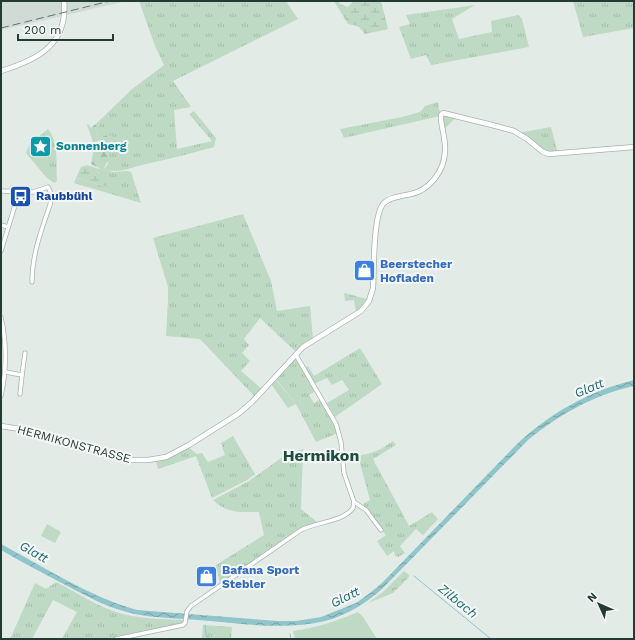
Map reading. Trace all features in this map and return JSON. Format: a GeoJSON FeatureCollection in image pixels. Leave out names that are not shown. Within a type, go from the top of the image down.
{"type":"FeatureCollection","features":[{"type":"Feature","properties":{"kind":"street"},"geometry":{"type":"LineString","coordinates":[[1,71],[34,59],[49,48],[58,35],[62,23],[64,1]]}},
{"type":"Feature","properties":{"kind":"street","name":"HERMIKONSTRASSE"},"geometry":{"type":"LineString","coordinates":[[1,426],[20,429],[127,459],[142,460],[159,458],[178,451],[238,414],[252,402],[306,345],[356,315],[369,301],[373,288],[377,222],[380,209],[388,200],[421,191],[436,178],[442,167],[445,156],[441,119],[442,114],[446,113],[509,130],[522,136],[546,153],[558,154],[634,147]]}},
{"type":"Feature","properties":{"kind":"street"},"geometry":{"type":"LineString","coordinates":[[1,191],[33,192],[48,187],[51,197],[34,255],[32,282]]}},
{"type":"Feature","properties":{"kind":"street"},"geometry":{"type":"LineString","coordinates":[[1,251],[19,192]]}},
{"type":"Feature","properties":{"kind":"street"},"geometry":{"type":"LineString","coordinates":[[1,225],[8,227]]}},
{"type":"Feature","properties":{"kind":"street"},"geometry":{"type":"LineString","coordinates":[[1,317],[5,336],[6,354],[5,372],[1,394]]}},
{"type":"Feature","properties":{"kind":"street"},"geometry":{"type":"LineString","coordinates":[[20,394],[25,352]]}},
{"type":"Feature","properties":{"kind":"street"},"geometry":{"type":"LineString","coordinates":[[116,639],[183,625],[186,620],[186,612],[191,606],[301,530],[335,519],[350,511],[354,507],[354,502],[346,481],[341,442],[336,424],[296,355]]}},
{"type":"Feature","properties":{"kind":"street"},"geometry":{"type":"LineString","coordinates":[[5,372],[22,375]]}},
{"type":"Feature","properties":{"kind":"street"},"geometry":{"type":"LineString","coordinates":[[354,502],[366,510],[381,530]]}},
{"type":"Feature","properties":{"kind":"shaded area"},"geometry":{"type":"Polygon","coordinates":[[[1,1],[127,1],[1,30],[1,1]]]}},
{"type":"Feature","properties":{"kind":"green space"},"geometry":{"type":"Polygon","coordinates":[[[139,1],[286,1],[298,19],[173,81],[191,107],[174,110],[177,149],[212,141],[189,114],[194,111],[216,138],[214,147],[122,170],[103,170],[108,164],[105,153],[107,148],[122,146],[124,139],[101,139],[98,137],[95,129],[99,126],[100,120],[131,90],[164,65],[155,46],[139,1]]]}},
{"type":"Feature","properties":{"kind":"green space"},"geometry":{"type":"Polygon","coordinates":[[[334,1],[338,1],[340,4],[348,7],[352,3],[351,1],[381,1],[388,29],[365,34],[358,26],[348,24],[334,1]]]}},
{"type":"Feature","properties":{"kind":"green space"},"geometry":{"type":"Polygon","coordinates":[[[573,1],[634,1],[634,28],[583,37],[573,1]]]}},
{"type":"Feature","properties":{"kind":"green space"},"geometry":{"type":"Polygon","coordinates":[[[475,5],[452,19],[459,39],[492,32],[491,21],[518,15],[522,19],[529,47],[431,65],[426,55],[411,59],[399,27],[410,24],[406,15],[475,5]]]}},
{"type":"Feature","properties":{"kind":"green space"},"geometry":{"type":"Polygon","coordinates":[[[438,102],[439,109],[442,114],[456,117],[443,131],[440,116],[344,138],[340,129],[402,117],[420,112],[425,106],[438,102]]]}},
{"type":"Feature","properties":{"kind":"green space"},"geometry":{"type":"Polygon","coordinates":[[[100,120],[99,126],[95,129],[98,137],[101,139],[104,136],[110,135],[127,142],[122,146],[112,147],[111,149],[107,148],[105,153],[110,156],[103,170],[91,164],[94,148],[97,148],[101,143],[100,141],[93,142],[87,125],[88,124],[91,128],[100,120]]]}},
{"type":"Feature","properties":{"kind":"green space"},"geometry":{"type":"Polygon","coordinates":[[[551,127],[558,154],[549,154],[518,133],[551,127]]]}},
{"type":"Feature","properties":{"kind":"green space"},"geometry":{"type":"Polygon","coordinates":[[[48,129],[54,140],[56,154],[57,181],[54,183],[46,177],[26,153],[29,146],[48,129]]]}},
{"type":"Feature","properties":{"kind":"green space"},"geometry":{"type":"Polygon","coordinates":[[[87,165],[96,168],[99,174],[109,179],[107,187],[76,178],[81,167],[87,165]]]}},
{"type":"Feature","properties":{"kind":"green space"},"geometry":{"type":"Polygon","coordinates":[[[96,168],[113,172],[131,172],[141,203],[74,183],[76,178],[106,187],[96,168]]]}},
{"type":"Feature","properties":{"kind":"green space"},"geometry":{"type":"Polygon","coordinates":[[[243,214],[271,281],[277,311],[310,306],[313,338],[305,342],[295,351],[260,318],[244,339],[249,345],[242,353],[250,361],[241,371],[262,389],[255,397],[200,339],[166,336],[168,287],[153,238],[243,214]]]}},
{"type":"Feature","properties":{"kind":"green space"},"geometry":{"type":"Polygon","coordinates":[[[344,293],[367,299],[356,312],[354,300],[345,301],[344,293]]]}},
{"type":"Feature","properties":{"kind":"green space"},"geometry":{"type":"Polygon","coordinates":[[[360,348],[382,384],[335,417],[327,403],[349,390],[342,380],[332,385],[327,378],[314,384],[305,368],[308,366],[314,376],[360,348]]]}},
{"type":"Feature","properties":{"kind":"green space"},"geometry":{"type":"Polygon","coordinates":[[[294,359],[298,360],[316,391],[309,395],[314,403],[321,399],[330,414],[338,433],[316,442],[296,404],[276,379],[294,359]]]}},
{"type":"Feature","properties":{"kind":"green space"},"geometry":{"type":"Polygon","coordinates":[[[275,379],[296,404],[288,408],[271,384],[275,379]]]}},
{"type":"Feature","properties":{"kind":"green space"},"geometry":{"type":"Polygon","coordinates":[[[233,436],[255,474],[247,480],[212,498],[196,456],[158,469],[156,461],[170,457],[188,447],[197,454],[202,453],[208,462],[225,455],[221,443],[233,436]]]}},
{"type":"Feature","properties":{"kind":"green space"},"geometry":{"type":"Polygon","coordinates":[[[393,441],[396,445],[373,459],[409,526],[432,512],[438,519],[423,535],[416,529],[400,546],[405,553],[398,557],[395,556],[394,551],[387,556],[377,541],[386,535],[374,521],[363,504],[370,500],[358,456],[377,451],[393,441]]]}},
{"type":"Feature","properties":{"kind":"green space"},"geometry":{"type":"Polygon","coordinates":[[[303,449],[301,509],[317,522],[305,526],[220,584],[216,565],[264,535],[259,512],[240,512],[229,510],[218,505],[213,500],[249,481],[284,456],[303,449]]]}},
{"type":"Feature","properties":{"kind":"green space"},"geometry":{"type":"Polygon","coordinates":[[[47,524],[61,532],[55,543],[41,536],[47,524]]]}},
{"type":"Feature","properties":{"kind":"green space"},"geometry":{"type":"Polygon","coordinates":[[[404,571],[409,575],[409,577],[393,593],[368,603],[383,592],[404,571]]]}},
{"type":"Feature","properties":{"kind":"green space"},"geometry":{"type":"Polygon","coordinates":[[[56,582],[95,603],[119,613],[143,618],[184,620],[184,623],[112,639],[62,639],[77,612],[53,600],[32,639],[10,639],[35,583],[46,589],[56,582]]]}},
{"type":"Feature","properties":{"kind":"green space"},"geometry":{"type":"Polygon","coordinates":[[[358,612],[363,617],[377,639],[295,639],[293,631],[326,624],[358,612]]]}},
{"type":"Feature","properties":{"kind":"green space"},"geometry":{"type":"Polygon","coordinates":[[[203,625],[232,627],[231,639],[202,639],[203,625]]]}},
{"type":"Feature","properties":{"kind":"water","name":"Glatt"},"geometry":{"type":"Polygon","coordinates":[[[634,380],[634,386],[591,400],[552,422],[528,440],[382,589],[355,608],[333,619],[309,624],[278,626],[159,617],[129,613],[90,598],[1,550],[1,544],[85,589],[137,610],[278,621],[296,621],[321,617],[356,603],[382,583],[516,445],[542,423],[556,413],[586,397],[601,390],[634,380]]]}},
{"type":"Feature","properties":{"kind":"waterway","name":"Zilbach"},"geometry":{"type":"LineString","coordinates":[[414,576],[491,639]]}},
{"type":"Feature","properties":{"kind":"waterway"},"geometry":{"type":"LineString","coordinates":[[205,625],[206,634],[209,639]]}},
{"type":"Feature","properties":{"kind":"waterway"},"geometry":{"type":"LineString","coordinates":[[290,634],[291,639]]}},
{"type":"Feature","properties":{"kind":"railway"},"geometry":{"type":"LineString","coordinates":[[1,28],[110,1]]}},
{"type":"Feature","properties":{"kind":"place","name":"Sonnenberg"},"geometry":{"type":"Point","coordinates":[40,146]}},
{"type":"Feature","properties":{"kind":"place","name":"Raubbühl"},"geometry":{"type":"Point","coordinates":[21,196]}},
{"type":"Feature","properties":{"kind":"place","name":"Beerstecher Hofladen"},"geometry":{"type":"Point","coordinates":[365,271]}},
{"type":"Feature","properties":{"kind":"place","name":"Bafana Sport Stebler"},"geometry":{"type":"Point","coordinates":[206,577]}},
{"type":"Feature","properties":{"kind":"district","name":"Hermikon"},"geometry":{"type":"Point","coordinates":[321,455]}}]}
